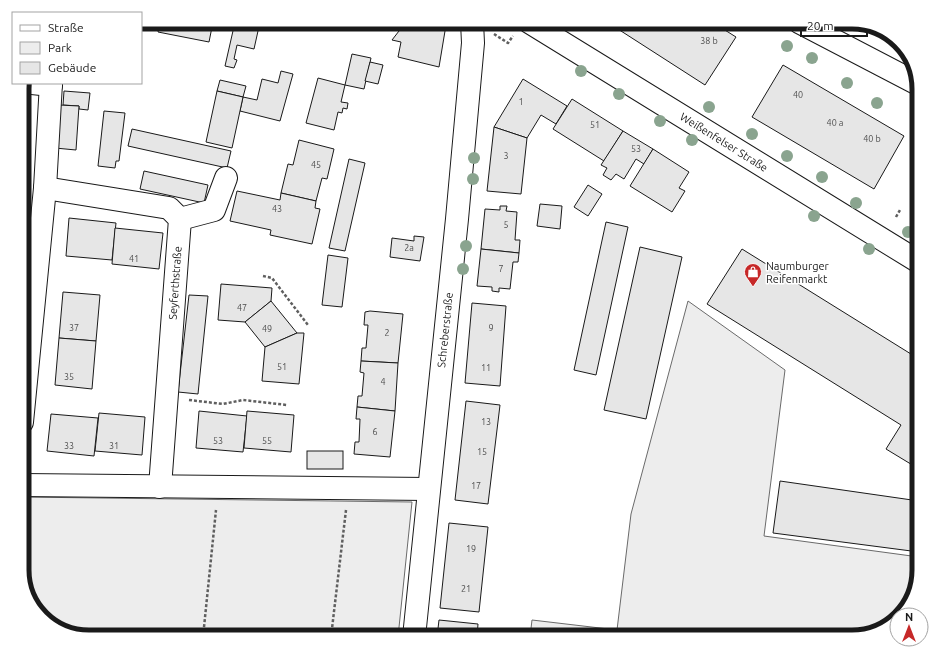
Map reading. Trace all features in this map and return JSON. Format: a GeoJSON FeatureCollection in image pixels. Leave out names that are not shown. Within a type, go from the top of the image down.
{"type":"FeatureCollection","features":[{"type":"Feature","properties":{"kind":"street","name":"Schreberstraße"},"geometry":{"type":"LineString","coordinates":[[415,630],[457,219],[473,43],[472,29]]}},
{"type":"Feature","properties":{"kind":"street","name":"Weißenfelser Straße"},"geometry":{"type":"LineString","coordinates":[[540,29],[912,258]]}},
{"type":"Feature","properties":{"kind":"street"},"geometry":{"type":"LineString","coordinates":[[812,29],[911,81]]}},
{"type":"Feature","properties":{"kind":"street"},"geometry":{"type":"LineString","coordinates":[[29,351],[45,188],[45,84]]}},
{"type":"Feature","properties":{"kind":"street"},"geometry":{"type":"LineString","coordinates":[[45,188],[169,208],[180,219],[214,210],[226,178]]}},
{"type":"Feature","properties":{"kind":"street","name":"Seyferthstraße"},"geometry":{"type":"LineString","coordinates":[[160,487],[180,219]]}},
{"type":"Feature","properties":{"kind":"street"},"geometry":{"type":"LineString","coordinates":[[29,485],[428,489]]}},
{"type":"Feature","properties":{"kind":"path"},"geometry":{"type":"LineString","coordinates":[[896,217],[900,210]]}},
{"type":"Feature","properties":{"kind":"path"},"geometry":{"type":"LineString","coordinates":[[264,276],[272,278],[308,325]]}},
{"type":"Feature","properties":{"kind":"path"},"geometry":{"type":"LineString","coordinates":[[166,397],[223,404],[243,400],[287,405]]}},
{"type":"Feature","properties":{"kind":"path"},"geometry":{"type":"LineString","coordinates":[[204,630],[218,487]]}},
{"type":"Feature","properties":{"kind":"path"},"geometry":{"type":"LineString","coordinates":[[332,630],[347,502],[351,489]]}},
{"type":"Feature","properties":{"kind":"green space"},"geometry":{"type":"Polygon","coordinates":[[[688,301],[785,370],[764,536],[912,556],[912,570],[909,589],[899,607],[889,607],[889,617],[878,624],[864,629],[617,630],[631,514],[688,301]]]}},
{"type":"Feature","properties":{"kind":"green space"},"geometry":{"type":"Polygon","coordinates":[[[29,497],[412,502],[399,630],[81,629],[63,624],[49,615],[37,600],[30,582],[29,497]]]}},
{"type":"Feature","properties":{"kind":"green space"},"geometry":{"type":"Polygon","coordinates":[[[532,620],[617,630],[531,630],[532,620]]]}},
{"type":"Feature","properties":{"kind":"building"},"geometry":{"type":"Polygon","coordinates":[[[159,29],[212,29],[209,42],[158,32],[159,29]]]}},
{"type":"Feature","properties":{"kind":"building"},"geometry":{"type":"Polygon","coordinates":[[[233,29],[258,29],[254,49],[237,45],[234,59],[237,60],[234,68],[225,66],[233,29]]]}},
{"type":"Feature","properties":{"kind":"building"},"geometry":{"type":"Polygon","coordinates":[[[401,29],[445,29],[439,67],[398,57],[401,42],[392,40],[401,29]]]}},
{"type":"Feature","properties":{"kind":"building"},"geometry":{"type":"Polygon","coordinates":[[[618,29],[723,29],[736,37],[705,85],[618,29]]]}},
{"type":"Feature","properties":{"kind":"building"},"geometry":{"type":"Polygon","coordinates":[[[352,54],[371,58],[364,89],[345,85],[352,54]]]}},
{"type":"Feature","properties":{"kind":"building"},"geometry":{"type":"Polygon","coordinates":[[[370,62],[383,65],[378,84],[365,81],[370,62]]]}},
{"type":"Feature","properties":{"kind":"building"},"geometry":{"type":"Polygon","coordinates":[[[783,65],[904,136],[874,189],[752,117],[783,65]]]}},
{"type":"Feature","properties":{"kind":"building"},"geometry":{"type":"Polygon","coordinates":[[[281,71],[293,74],[280,121],[240,111],[243,97],[257,100],[262,79],[278,83],[281,71]]]}},
{"type":"Feature","properties":{"kind":"building"},"geometry":{"type":"Polygon","coordinates":[[[318,78],[345,85],[341,102],[348,103],[347,109],[343,108],[342,113],[338,112],[334,130],[306,123],[318,78]]]}},
{"type":"Feature","properties":{"kind":"building"},"geometry":{"type":"Polygon","coordinates":[[[523,79],[567,106],[556,124],[541,115],[527,138],[494,127],[523,79]]]}},
{"type":"Feature","properties":{"kind":"building"},"geometry":{"type":"Polygon","coordinates":[[[220,80],[246,86],[243,97],[217,91],[220,80]]]}},
{"type":"Feature","properties":{"kind":"building"},"geometry":{"type":"Polygon","coordinates":[[[64,91],[90,93],[88,110],[79,109],[79,106],[63,105],[64,91]]]}},
{"type":"Feature","properties":{"kind":"building"},"geometry":{"type":"Polygon","coordinates":[[[217,91],[243,97],[232,148],[206,142],[217,91]]]}},
{"type":"Feature","properties":{"kind":"building"},"geometry":{"type":"Polygon","coordinates":[[[572,99],[623,131],[604,161],[553,129],[572,99]]]}},
{"type":"Feature","properties":{"kind":"building"},"geometry":{"type":"Polygon","coordinates":[[[59,105],[79,106],[76,150],[55,148],[59,105]]]}},
{"type":"Feature","properties":{"kind":"building"},"geometry":{"type":"Polygon","coordinates":[[[104,111],[125,113],[119,161],[116,161],[115,168],[98,166],[104,111]]]}},
{"type":"Feature","properties":{"kind":"building"},"geometry":{"type":"Polygon","coordinates":[[[494,127],[527,138],[521,194],[487,191],[494,127]]]}},
{"type":"Feature","properties":{"kind":"building"},"geometry":{"type":"Polygon","coordinates":[[[132,129],[231,151],[227,168],[128,146],[132,129]]]}},
{"type":"Feature","properties":{"kind":"building"},"geometry":{"type":"Polygon","coordinates":[[[623,131],[653,149],[644,164],[636,159],[624,179],[616,174],[611,180],[603,175],[607,168],[601,165],[623,131]]]}},
{"type":"Feature","properties":{"kind":"building"},"geometry":{"type":"Polygon","coordinates":[[[299,140],[334,149],[327,179],[322,178],[316,201],[281,193],[288,164],[293,165],[299,140]]]}},
{"type":"Feature","properties":{"kind":"building"},"geometry":{"type":"Polygon","coordinates":[[[653,149],[689,172],[679,188],[685,191],[672,212],[630,186],[653,149]]]}},
{"type":"Feature","properties":{"kind":"building"},"geometry":{"type":"Polygon","coordinates":[[[349,159],[365,163],[345,251],[329,248],[349,159]]]}},
{"type":"Feature","properties":{"kind":"building"},"geometry":{"type":"Polygon","coordinates":[[[144,171],[208,185],[204,203],[140,189],[144,171]]]}},
{"type":"Feature","properties":{"kind":"building"},"geometry":{"type":"Polygon","coordinates":[[[588,185],[602,194],[588,216],[574,207],[588,185]]]}},
{"type":"Feature","properties":{"kind":"building"},"geometry":{"type":"Polygon","coordinates":[[[237,191],[280,200],[281,193],[316,201],[315,208],[320,209],[312,244],[270,235],[271,230],[230,221],[237,191]]]}},
{"type":"Feature","properties":{"kind":"building"},"geometry":{"type":"Polygon","coordinates":[[[540,204],[562,206],[560,229],[537,226],[540,204]]]}},
{"type":"Feature","properties":{"kind":"building"},"geometry":{"type":"Polygon","coordinates":[[[500,206],[507,206],[506,211],[517,212],[515,240],[520,240],[519,253],[481,249],[485,209],[500,210],[500,206]]]}},
{"type":"Feature","properties":{"kind":"building"},"geometry":{"type":"Polygon","coordinates":[[[69,218],[116,223],[112,260],[66,256],[69,218]]]}},
{"type":"Feature","properties":{"kind":"building"},"geometry":{"type":"Polygon","coordinates":[[[606,222],[628,227],[596,375],[574,370],[606,222]]]}},
{"type":"Feature","properties":{"kind":"building"},"geometry":{"type":"Polygon","coordinates":[[[115,228],[163,233],[159,269],[112,264],[115,228]]]}},
{"type":"Feature","properties":{"kind":"building"},"geometry":{"type":"Polygon","coordinates":[[[414,236],[424,237],[420,261],[390,257],[392,238],[414,241],[414,236]]]}},
{"type":"Feature","properties":{"kind":"building"},"geometry":{"type":"Polygon","coordinates":[[[640,247],[682,257],[646,419],[604,410],[640,247]]]}},
{"type":"Feature","properties":{"kind":"building"},"geometry":{"type":"Polygon","coordinates":[[[481,249],[519,253],[518,262],[513,262],[510,289],[499,288],[499,292],[492,291],[492,287],[477,286],[481,249]]]}},
{"type":"Feature","properties":{"kind":"building"},"geometry":{"type":"Polygon","coordinates":[[[742,249],[912,355],[912,465],[886,449],[901,425],[707,304],[742,249]]]}},
{"type":"Feature","properties":{"kind":"building"},"geometry":{"type":"Polygon","coordinates":[[[328,255],[348,258],[342,307],[322,305],[328,255]]]}},
{"type":"Feature","properties":{"kind":"building"},"geometry":{"type":"Polygon","coordinates":[[[221,284],[272,288],[271,301],[245,322],[218,320],[221,284]]]}},
{"type":"Feature","properties":{"kind":"building"},"geometry":{"type":"Polygon","coordinates":[[[63,292],[100,295],[96,341],[59,338],[63,292]]]}},
{"type":"Feature","properties":{"kind":"building"},"geometry":{"type":"Polygon","coordinates":[[[189,295],[208,296],[198,394],[178,392],[189,295]]]}},
{"type":"Feature","properties":{"kind":"building"},"geometry":{"type":"Polygon","coordinates":[[[271,301],[297,333],[265,347],[245,322],[271,301]]]}},
{"type":"Feature","properties":{"kind":"building"},"geometry":{"type":"Polygon","coordinates":[[[472,303],[506,306],[500,386],[465,383],[472,303]]]}},
{"type":"Feature","properties":{"kind":"building"},"geometry":{"type":"Polygon","coordinates":[[[370,311],[403,314],[398,363],[361,361],[362,348],[366,348],[368,325],[364,325],[365,312],[370,311]]]}},
{"type":"Feature","properties":{"kind":"building"},"geometry":{"type":"Polygon","coordinates":[[[297,333],[304,333],[299,384],[262,381],[265,347],[297,333]]]}},
{"type":"Feature","properties":{"kind":"building"},"geometry":{"type":"Polygon","coordinates":[[[59,338],[96,341],[92,389],[55,385],[59,338]]]}},
{"type":"Feature","properties":{"kind":"building"},"geometry":{"type":"Polygon","coordinates":[[[361,361],[398,363],[395,411],[357,407],[358,396],[362,396],[364,373],[360,372],[361,361]]]}},
{"type":"Feature","properties":{"kind":"building"},"geometry":{"type":"Polygon","coordinates":[[[466,401],[500,405],[488,504],[455,500],[466,401]]]}},
{"type":"Feature","properties":{"kind":"building"},"geometry":{"type":"Polygon","coordinates":[[[357,407],[395,411],[390,457],[354,454],[355,442],[359,442],[360,419],[356,419],[357,407]]]}},
{"type":"Feature","properties":{"kind":"building"},"geometry":{"type":"Polygon","coordinates":[[[199,411],[247,416],[243,452],[196,448],[199,411]]]}},
{"type":"Feature","properties":{"kind":"building"},"geometry":{"type":"Polygon","coordinates":[[[247,411],[294,415],[291,452],[244,448],[247,411]]]}},
{"type":"Feature","properties":{"kind":"building"},"geometry":{"type":"Polygon","coordinates":[[[99,413],[145,417],[142,455],[95,451],[99,413]]]}},
{"type":"Feature","properties":{"kind":"building"},"geometry":{"type":"Polygon","coordinates":[[[51,414],[98,418],[94,456],[47,451],[51,414]]]}},
{"type":"Feature","properties":{"kind":"building"},"geometry":{"type":"Polygon","coordinates":[[[307,451],[343,451],[343,469],[307,469],[307,451]]]}},
{"type":"Feature","properties":{"kind":"building"},"geometry":{"type":"Polygon","coordinates":[[[780,481],[912,500],[912,551],[773,533],[780,481]]]}},
{"type":"Feature","properties":{"kind":"building"},"geometry":{"type":"Polygon","coordinates":[[[449,523],[488,527],[479,612],[440,608],[449,523]]]}},
{"type":"Feature","properties":{"kind":"building"},"geometry":{"type":"Polygon","coordinates":[[[439,620],[478,624],[478,630],[438,630],[439,620]]]}},
{"type":"Feature","properties":{"kind":"place","name":"Naumburger Reifenmarkt"},"geometry":{"type":"Point","coordinates":[753,287]}}]}
